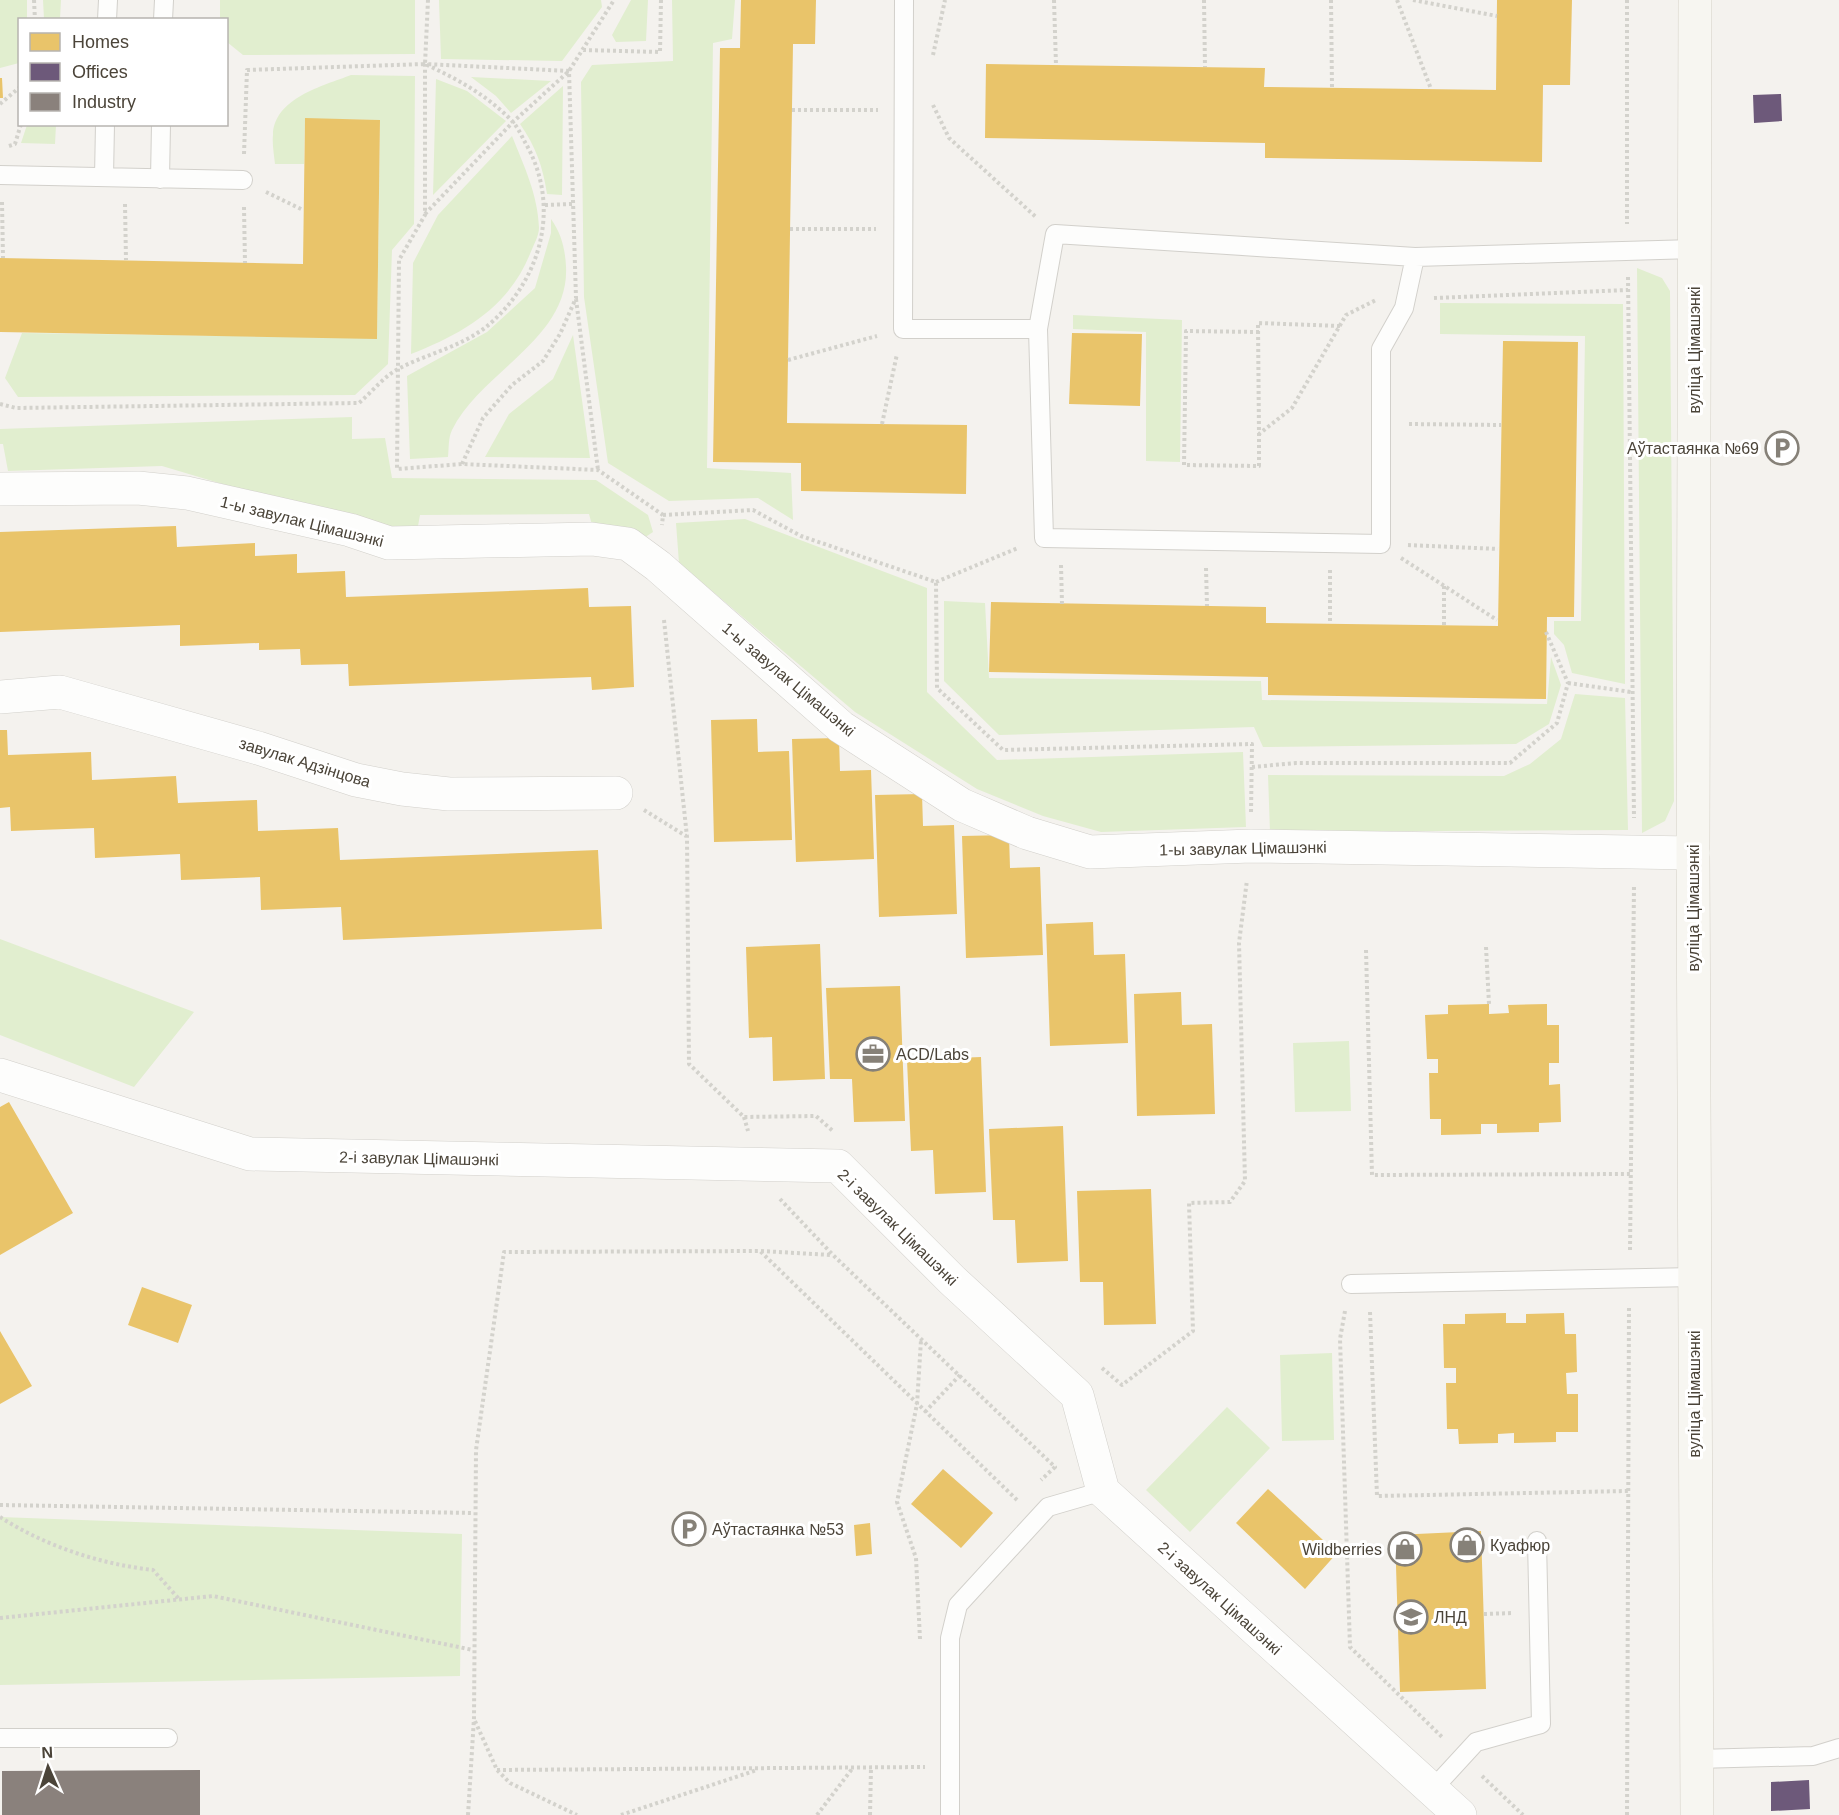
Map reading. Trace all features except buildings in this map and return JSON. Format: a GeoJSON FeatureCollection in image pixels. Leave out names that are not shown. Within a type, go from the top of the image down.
{"type":"FeatureCollection","features":[{"type":"Feature","properties":{"kind":"main road","name":"вуліца Цімашэнкі"},"geometry":{"type":"LineString","coordinates":[[1695,0],[1693,853],[1697,1815]]}},
{"type":"Feature","properties":{"kind":"street","name":"1-ы завулак Цімашэнкі"},"geometry":{"type":"LineString","coordinates":[[0,489],[138,488],[187,493],[350,530],[389,543],[592,538],[628,544],[658,566],[841,727],[962,805],[1027,833],[1090,852],[1251,846],[1693,853]]}},
{"type":"Feature","properties":{"kind":"street","name":"завулак Адзінцова"},"geometry":{"type":"LineString","coordinates":[[0,697],[60,692],[258,748],[357,780],[402,789],[449,794],[616,793]]}},
{"type":"Feature","properties":{"kind":"street","name":"2-і завулак Цімашэнкі"},"geometry":{"type":"LineString","coordinates":[[0,1075],[250,1154],[838,1166],[952,1280],[1077,1395],[1103,1491],[1460,1815]]}},
{"type":"Feature","properties":{"kind":"lane"},"geometry":{"type":"LineString","coordinates":[[107,18],[108,0]]}},
{"type":"Feature","properties":{"kind":"lane"},"geometry":{"type":"LineString","coordinates":[[163,18],[164,0]]}},
{"type":"Feature","properties":{"kind":"lane"},"geometry":{"type":"LineString","coordinates":[[904,0],[903,330],[1038,329]]}},
{"type":"Feature","properties":{"kind":"lane"},"geometry":{"type":"LineString","coordinates":[[104,177],[105,126]]}},
{"type":"Feature","properties":{"kind":"lane"},"geometry":{"type":"LineString","coordinates":[[160,179],[161,126]]}},
{"type":"Feature","properties":{"kind":"lane"},"geometry":{"type":"LineString","coordinates":[[1,176],[243,180]]}},
{"type":"Feature","properties":{"kind":"lane"},"geometry":{"type":"LineString","coordinates":[[1415,257],[1404,308],[1381,349],[1381,544],[1052,538],[1038,329],[1055,234],[1415,257],[1628,249],[1694,249]]}},
{"type":"Feature","properties":{"kind":"lane"},"geometry":{"type":"LineString","coordinates":[[1360,1284],[1694,1276]]}},
{"type":"Feature","properties":{"kind":"lane"},"geometry":{"type":"LineString","coordinates":[[950,1815],[950,1638],[957,1605],[1048,1507],[1103,1491]]}},
{"type":"Feature","properties":{"kind":"lane"},"geometry":{"type":"LineString","coordinates":[[1431,1791],[1476,1742],[1541,1724],[1537,1541]]}},
{"type":"Feature","properties":{"kind":"lane"},"geometry":{"type":"LineString","coordinates":[[0,1738],[168,1738]]}},
{"type":"Feature","properties":{"kind":"lane"},"geometry":{"type":"LineString","coordinates":[[1697,1759],[1813,1756],[1839,1748]]}},
{"type":"Feature","properties":{"kind":"path"},"geometry":{"type":"LineString","coordinates":[[34,0],[35,18]]}},
{"type":"Feature","properties":{"kind":"path"},"geometry":{"type":"LineString","coordinates":[[424,215],[425,64],[428,0]]}},
{"type":"Feature","properties":{"kind":"path"},"geometry":{"type":"LineString","coordinates":[[609,0],[609,7]]}},
{"type":"Feature","properties":{"kind":"path"},"geometry":{"type":"LineString","coordinates":[[569,71],[576,298],[598,470],[462,464],[397,469],[399,260],[424,215],[513,122],[569,71],[614,0]]}},
{"type":"Feature","properties":{"kind":"path"},"geometry":{"type":"LineString","coordinates":[[582,50],[660,51],[661,0]]}},
{"type":"Feature","properties":{"kind":"path"},"geometry":{"type":"LineString","coordinates":[[933,56],[945,0]]}},
{"type":"Feature","properties":{"kind":"path"},"geometry":{"type":"LineString","coordinates":[[1054,0],[1056,65]]}},
{"type":"Feature","properties":{"kind":"path"},"geometry":{"type":"LineString","coordinates":[[1204,0],[1205,67]]}},
{"type":"Feature","properties":{"kind":"path"},"geometry":{"type":"LineString","coordinates":[[1331,0],[1332,88]]}},
{"type":"Feature","properties":{"kind":"path"},"geometry":{"type":"LineString","coordinates":[[1397,0],[1431,89]]}},
{"type":"Feature","properties":{"kind":"path"},"geometry":{"type":"LineString","coordinates":[[1413,0],[1497,16]]}},
{"type":"Feature","properties":{"kind":"path"},"geometry":{"type":"LineString","coordinates":[[1627,0],[1634,852],[1629,1278],[1628,1815]]}},
{"type":"Feature","properties":{"kind":"path"},"geometry":{"type":"LineString","coordinates":[[0,404],[16,408],[359,403],[399,368],[447,351],[493,322],[528,279],[544,230],[545,205],[536,162],[513,122],[471,86],[425,64]]}},
{"type":"Feature","properties":{"kind":"path"},"geometry":{"type":"LineString","coordinates":[[245,262],[243,180],[247,70],[425,64],[569,71]]}},
{"type":"Feature","properties":{"kind":"path"},"geometry":{"type":"LineString","coordinates":[[0,104],[18,89]]}},
{"type":"Feature","properties":{"kind":"path"},"geometry":{"type":"LineString","coordinates":[[930,99],[949,138],[1055,234]]}},
{"type":"Feature","properties":{"kind":"path"},"geometry":{"type":"LineString","coordinates":[[792,110],[903,110]]}},
{"type":"Feature","properties":{"kind":"path"},"geometry":{"type":"LineString","coordinates":[[0,151],[15,144],[20,126]]}},
{"type":"Feature","properties":{"kind":"path"},"geometry":{"type":"LineString","coordinates":[[1,176],[3,258]]}},
{"type":"Feature","properties":{"kind":"path"},"geometry":{"type":"LineString","coordinates":[[124,177],[126,260]]}},
{"type":"Feature","properties":{"kind":"path"},"geometry":{"type":"LineString","coordinates":[[243,180],[303,210]]}},
{"type":"Feature","properties":{"kind":"path"},"geometry":{"type":"LineString","coordinates":[[545,205],[572,204]]}},
{"type":"Feature","properties":{"kind":"path"},"geometry":{"type":"LineString","coordinates":[[790,229],[903,229]]}},
{"type":"Feature","properties":{"kind":"path"},"geometry":{"type":"LineString","coordinates":[[462,464],[483,418],[512,385],[543,361],[560,334],[576,298]]}},
{"type":"Feature","properties":{"kind":"path"},"geometry":{"type":"LineString","coordinates":[[788,360],[903,330],[882,424]]}},
{"type":"Feature","properties":{"kind":"path"},"geometry":{"type":"LineString","coordinates":[[1258,332],[1185,331],[1184,465],[1259,466],[1259,434]]}},
{"type":"Feature","properties":{"kind":"path"},"geometry":{"type":"LineString","coordinates":[[1381,424],[1501,425]]}},
{"type":"Feature","properties":{"kind":"path"},"geometry":{"type":"LineString","coordinates":[[663,515],[753,510],[801,536],[936,582],[1052,538],[1062,603]]}},
{"type":"Feature","properties":{"kind":"path"},"geometry":{"type":"LineString","coordinates":[[1206,541],[1207,606]]}},
{"type":"Feature","properties":{"kind":"path"},"geometry":{"type":"LineString","coordinates":[[1330,543],[1330,624]]}},
{"type":"Feature","properties":{"kind":"path"},"geometry":{"type":"LineString","coordinates":[[1381,544],[1498,549]]}},
{"type":"Feature","properties":{"kind":"path"},"geometry":{"type":"LineString","coordinates":[[1381,544],[1497,620]]}},
{"type":"Feature","properties":{"kind":"path"},"geometry":{"type":"LineString","coordinates":[[658,566],[687,837],[689,1064],[744,1117],[757,1164],[785,1208],[1055,1467],[1039,1481]]}},
{"type":"Feature","properties":{"kind":"path"},"geometry":{"type":"LineString","coordinates":[[936,582],[937,688],[1003,750],[1252,744],[1251,846],[1239,943],[1245,1181],[1230,1202],[1189,1203],[1193,1332],[1122,1385],[1095,1361]]}},
{"type":"Feature","properties":{"kind":"path"},"geometry":{"type":"LineString","coordinates":[[1444,585],[1444,625]]}},
{"type":"Feature","properties":{"kind":"path"},"geometry":{"type":"LineString","coordinates":[[1252,767],[1296,763],[1510,763],[1557,723],[1568,683],[1546,632]]}},
{"type":"Feature","properties":{"kind":"path"},"geometry":{"type":"LineString","coordinates":[[1568,683],[1631,692]]}},
{"type":"Feature","properties":{"kind":"path"},"geometry":{"type":"LineString","coordinates":[[616,793],[687,837]]}},
{"type":"Feature","properties":{"kind":"path"},"geometry":{"type":"LineString","coordinates":[[1486,947],[1489,1004]]}},
{"type":"Feature","properties":{"kind":"path"},"geometry":{"type":"LineString","coordinates":[[1366,950],[1372,1175],[1630,1174]]}},
{"type":"Feature","properties":{"kind":"path"},"geometry":{"type":"LineString","coordinates":[[744,1117],[816,1116],[834,1132]]}},
{"type":"Feature","properties":{"kind":"path"},"geometry":{"type":"LineString","coordinates":[[468,1815],[474,1718],[476,1450],[504,1252],[760,1251],[833,1256]]}},
{"type":"Feature","properties":{"kind":"path"},"geometry":{"type":"LineString","coordinates":[[760,1251],[1016,1501],[1024,1494]]}},
{"type":"Feature","properties":{"kind":"path"},"geometry":{"type":"LineString","coordinates":[[1360,1284],[1377,1496],[1628,1491]]}},
{"type":"Feature","properties":{"kind":"path"},"geometry":{"type":"LineString","coordinates":[[1340,1339],[1350,1647],[1523,1815]]}},
{"type":"Feature","properties":{"kind":"path"},"geometry":{"type":"LineString","coordinates":[[920,1644],[916,1558],[897,1502],[917,1404],[921,1340]]}},
{"type":"Feature","properties":{"kind":"path"},"geometry":{"type":"LineString","coordinates":[[925,1412],[960,1375]]}},
{"type":"Feature","properties":{"kind":"path"},"geometry":{"type":"LineString","coordinates":[[0,1505],[474,1513]]}},
{"type":"Feature","properties":{"kind":"path"},"geometry":{"type":"LineString","coordinates":[[0,1517],[25,1534],[106,1562],[153,1570],[179,1599]]}},
{"type":"Feature","properties":{"kind":"path"},"geometry":{"type":"LineString","coordinates":[[0,1618],[213,1596],[473,1650]]}},
{"type":"Feature","properties":{"kind":"path"},"geometry":{"type":"LineString","coordinates":[[474,1718],[496,1770],[510,1783],[577,1815]]}},
{"type":"Feature","properties":{"kind":"path"},"geometry":{"type":"LineString","coordinates":[[496,1770],[926,1767],[926,1756]]}},
{"type":"Feature","properties":{"kind":"path"},"geometry":{"type":"LineString","coordinates":[[621,1815],[760,1768]]}},
{"type":"Feature","properties":{"kind":"path"},"geometry":{"type":"LineString","coordinates":[[817,1815],[852,1768]]}},
{"type":"Feature","properties":{"kind":"path"},"geometry":{"type":"LineString","coordinates":[[870,1815],[871,1768]]}},
{"type":"Feature","properties":{"kind":"green space"},"geometry":{"type":"Polygon","coordinates":[[[0,0],[27,0],[27,18],[18,18],[18,63],[0,68],[0,0]]]}},
{"type":"Feature","properties":{"kind":"green space"},"geometry":{"type":"Polygon","coordinates":[[[43,0],[61,0],[60,18],[44,18],[43,0]]]}},
{"type":"Feature","properties":{"kind":"green space"},"geometry":{"type":"Polygon","coordinates":[[[220,0],[415,0],[415,54],[243,55],[228,43],[228,18],[220,18],[220,0]]]}},
{"type":"Feature","properties":{"kind":"green space"},"geometry":{"type":"Polygon","coordinates":[[[439,0],[601,0],[602,7],[562,61],[441,59],[439,0]]]}},
{"type":"Feature","properties":{"kind":"green space"},"geometry":{"type":"Polygon","coordinates":[[[631,0],[648,0],[646,41],[616,42],[612,35],[631,0]]]}},
{"type":"Feature","properties":{"kind":"green space"},"geometry":{"type":"Polygon","coordinates":[[[672,0],[735,0],[732,39],[713,43],[707,468],[791,473],[793,520],[758,498],[669,501],[608,463],[584,297],[581,82],[592,65],[673,61],[672,0]]]}},
{"type":"Feature","properties":{"kind":"green space"},"geometry":{"type":"Polygon","coordinates":[[[351,75],[415,76],[414,224],[392,250],[388,364],[355,395],[18,397],[5,378],[22,333],[377,338],[380,120],[305,119],[304,164],[275,164],[273,149],[275,122],[291,103],[314,89],[351,75]]]}},
{"type":"Feature","properties":{"kind":"green space"},"geometry":{"type":"Polygon","coordinates":[[[471,77],[551,81],[511,113],[496,96],[471,77]]]}},
{"type":"Feature","properties":{"kind":"green space"},"geometry":{"type":"Polygon","coordinates":[[[436,79],[467,91],[506,121],[433,195],[436,79]]]}},
{"type":"Feature","properties":{"kind":"green space"},"geometry":{"type":"Polygon","coordinates":[[[563,86],[562,195],[547,194],[538,158],[520,124],[563,86]]]}},
{"type":"Feature","properties":{"kind":"green space"},"geometry":{"type":"Polygon","coordinates":[[[27,126],[56,126],[55,144],[21,143],[27,126]]]}},
{"type":"Feature","properties":{"kind":"green space"},"geometry":{"type":"Polygon","coordinates":[[[512,136],[530,181],[538,216],[539,231],[530,254],[509,290],[481,317],[448,338],[411,354],[413,263],[438,215],[512,136]]]}},
{"type":"Feature","properties":{"kind":"green space"},"geometry":{"type":"Polygon","coordinates":[[[551,219],[562,241],[566,266],[563,292],[554,314],[539,334],[465,409],[452,430],[448,457],[410,459],[407,376],[487,332],[535,288],[551,233],[551,219]]]}},
{"type":"Feature","properties":{"kind":"green space"},"geometry":{"type":"Polygon","coordinates":[[[1637,268],[1662,278],[1670,291],[1674,801],[1665,821],[1642,833],[1637,268]]]}},
{"type":"Feature","properties":{"kind":"green space"},"geometry":{"type":"Polygon","coordinates":[[[1440,303],[1623,304],[1625,684],[1572,673],[1564,645],[1554,634],[1554,621],[1581,621],[1585,336],[1440,334],[1440,303]]]}},
{"type":"Feature","properties":{"kind":"green space"},"geometry":{"type":"Polygon","coordinates":[[[1073,315],[1182,320],[1180,462],[1146,461],[1146,332],[1073,329],[1073,315]]]}},
{"type":"Feature","properties":{"kind":"green space"},"geometry":{"type":"Polygon","coordinates":[[[573,335],[590,458],[485,457],[509,414],[553,379],[573,335]]]}},
{"type":"Feature","properties":{"kind":"green space"},"geometry":{"type":"Polygon","coordinates":[[[352,417],[352,439],[385,438],[392,478],[596,480],[648,515],[653,532],[641,540],[592,525],[589,514],[420,515],[418,526],[381,531],[162,466],[8,471],[3,444],[0,444],[0,429],[352,417]]]}},
{"type":"Feature","properties":{"kind":"green space"},"geometry":{"type":"Polygon","coordinates":[[[745,519],[927,588],[927,692],[997,760],[1243,752],[1246,827],[1101,832],[1043,816],[977,789],[855,712],[679,563],[676,523],[745,519]]]}},
{"type":"Feature","properties":{"kind":"green space"},"geometry":{"type":"Polygon","coordinates":[[[944,601],[985,603],[989,678],[1261,681],[1262,700],[1547,704],[1551,657],[1561,685],[1549,724],[1516,744],[1263,747],[1254,727],[999,735],[944,681],[944,601]]]}},
{"type":"Feature","properties":{"kind":"green space"},"geometry":{"type":"Polygon","coordinates":[[[1575,694],[1625,698],[1628,830],[1270,832],[1268,775],[1504,776],[1530,764],[1561,739],[1575,694]]]}},
{"type":"Feature","properties":{"kind":"green space"},"geometry":{"type":"Polygon","coordinates":[[[0,939],[194,1012],[134,1087],[0,1035],[0,939]]]}},
{"type":"Feature","properties":{"kind":"green space"},"geometry":{"type":"Polygon","coordinates":[[[1349,1041],[1351,1111],[1295,1112],[1293,1043],[1349,1041]]]}},
{"type":"Feature","properties":{"kind":"green space"},"geometry":{"type":"Polygon","coordinates":[[[1332,1353],[1334,1440],[1282,1441],[1280,1355],[1332,1353]]]}},
{"type":"Feature","properties":{"kind":"green space"},"geometry":{"type":"Polygon","coordinates":[[[1227,1407],[1270,1448],[1190,1532],[1146,1490],[1227,1407]]]}},
{"type":"Feature","properties":{"kind":"green space"},"geometry":{"type":"Polygon","coordinates":[[[0,1517],[462,1534],[460,1676],[0,1685],[0,1517]]]}},
{"type":"Feature","properties":{"kind":"place","name":"Аўтастаянка №69"},"geometry":{"type":"Point","coordinates":[1782,448]}},
{"type":"Feature","properties":{"kind":"place","name":"ACD/Labs"},"geometry":{"type":"Point","coordinates":[873,1054]}},
{"type":"Feature","properties":{"kind":"place","name":"Аўтастаянка №53"},"geometry":{"type":"Point","coordinates":[689,1529]}},
{"type":"Feature","properties":{"kind":"place","name":"Куафюр"},"geometry":{"type":"Point","coordinates":[1467,1545]}},
{"type":"Feature","properties":{"kind":"place","name":"Wildberries"},"geometry":{"type":"Point","coordinates":[1405,1549]}},
{"type":"Feature","properties":{"kind":"place","name":"ЛНД"},"geometry":{"type":"Point","coordinates":[1411,1617]}}]}
